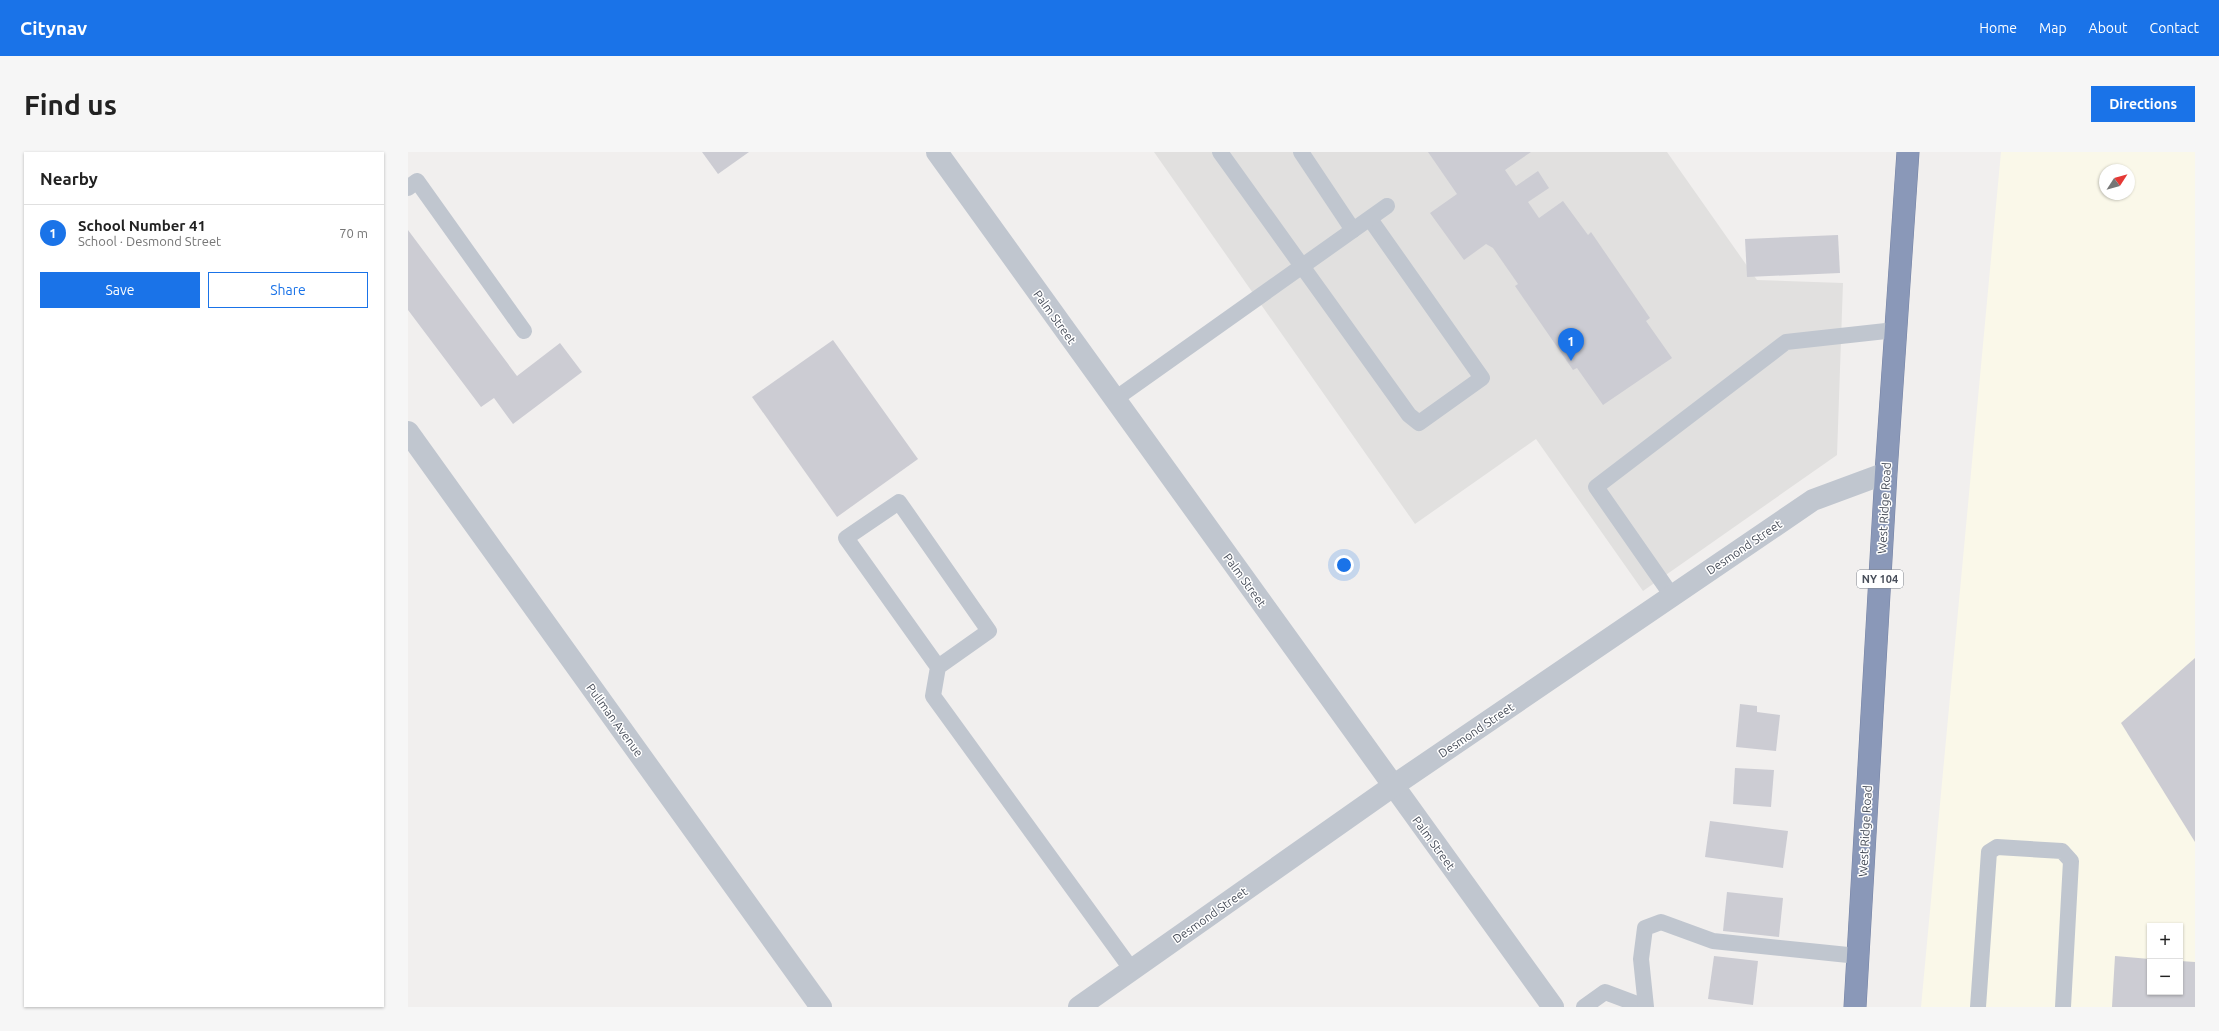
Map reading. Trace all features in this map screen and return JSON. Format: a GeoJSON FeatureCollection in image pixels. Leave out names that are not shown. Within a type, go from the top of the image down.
{"type":"FeatureCollection","features":[{"type":"Feature","properties":{"kind":"highway","name":"West Ridge Road"},"geometry":{"type":"LineString","coordinates":[[1855,1007],[1886,473],[1908,152]]}},
{"type":"Feature","properties":{"kind":"street","name":"Palm Street"},"geometry":{"type":"LineString","coordinates":[[937,152],[1553,1007]]}},
{"type":"Feature","properties":{"kind":"street","name":"Pullman Avenue"},"geometry":{"type":"LineString","coordinates":[[408,432],[821,1007]]}},
{"type":"Feature","properties":{"kind":"street","name":"Desmond Street"},"geometry":{"type":"LineString","coordinates":[[1078,1007],[1393,786],[1813,500],[1886,473]]}},
{"type":"Feature","properties":{"kind":"lane"},"geometry":{"type":"LineString","coordinates":[[1220,152],[1304,267],[1409,416],[1419,423],[1482,378],[1370,218]]}},
{"type":"Feature","properties":{"kind":"lane"},"geometry":{"type":"LineString","coordinates":[[1301,152],[1353,230]]}},
{"type":"Feature","properties":{"kind":"lane"},"geometry":{"type":"LineString","coordinates":[[408,188],[417,181],[524,331]]}},
{"type":"Feature","properties":{"kind":"lane"},"geometry":{"type":"LineString","coordinates":[[1115,399],[1304,267],[1387,206]]}},
{"type":"Feature","properties":{"kind":"lane"},"geometry":{"type":"LineString","coordinates":[[1672,596],[1596,487],[1786,342],[1895,330]]}},
{"type":"Feature","properties":{"kind":"lane"},"geometry":{"type":"LineString","coordinates":[[938,667],[846,538],[899,502],[989,631],[938,667],[933,696],[1132,970]]}},
{"type":"Feature","properties":{"kind":"lane"},"geometry":{"type":"LineString","coordinates":[[1978,1007],[1989,852],[1997,847],[2062,850],[2071,861],[2063,1007]]}},
{"type":"Feature","properties":{"kind":"lane"},"geometry":{"type":"LineString","coordinates":[[1584,1007],[1605,992],[1645,1007],[1641,960],[1645,928],[1661,922],[1713,941],[1858,956]]}},
{"type":"Feature","properties":{"kind":"shaded area"},"geometry":{"type":"Polygon","coordinates":[[[1154,152],[1667,152],[1757,280],[1843,283],[1837,455],[1643,591],[1536,439],[1415,524],[1154,152]]]}},
{"type":"Feature","properties":{"kind":"shaded area"},"geometry":{"type":"Polygon","coordinates":[[[2001,152],[2195,152],[2195,1007],[1921,1007],[2001,152]]]}},
{"type":"Feature","properties":{"kind":"building"},"geometry":{"type":"Polygon","coordinates":[[[702,152],[749,152],[718,174],[702,152]]]}},
{"type":"Feature","properties":{"kind":"building"},"geometry":{"type":"Polygon","coordinates":[[[1428,152],[1531,152],[1505,170],[1516,186],[1538,171],[1549,188],[1528,202],[1539,218],[1563,201],[1588,235],[1591,232],[1650,318],[1646,321],[1672,358],[1603,405],[1577,368],[1573,370],[1515,286],[1518,284],[1493,248],[1486,244],[1464,260],[1430,213],[1457,194],[1428,152]]]}},
{"type":"Feature","properties":{"kind":"building"},"geometry":{"type":"Polygon","coordinates":[[[408,230],[517,376],[560,343],[582,372],[513,424],[494,398],[481,407],[408,310],[408,230]]]}},
{"type":"Feature","properties":{"kind":"building"},"geometry":{"type":"Polygon","coordinates":[[[1838,235],[1840,273],[1747,277],[1745,239],[1838,235]]]}},
{"type":"Feature","properties":{"kind":"building"},"geometry":{"type":"Polygon","coordinates":[[[833,340],[918,459],[837,517],[752,397],[833,340]]]}},
{"type":"Feature","properties":{"kind":"building"},"geometry":{"type":"Polygon","coordinates":[[[2195,658],[2195,842],[2121,723],[2195,658]]]}},
{"type":"Feature","properties":{"kind":"building"},"geometry":{"type":"Polygon","coordinates":[[[1740,704],[1757,706],[1757,712],[1780,715],[1776,751],[1736,747],[1740,704]]]}},
{"type":"Feature","properties":{"kind":"building"},"geometry":{"type":"Polygon","coordinates":[[[1735,768],[1774,770],[1771,807],[1733,804],[1735,768]]]}},
{"type":"Feature","properties":{"kind":"building"},"geometry":{"type":"Polygon","coordinates":[[[1710,821],[1788,831],[1783,868],[1705,857],[1710,821]]]}},
{"type":"Feature","properties":{"kind":"building"},"geometry":{"type":"Polygon","coordinates":[[[1727,892],[1783,898],[1779,937],[1723,931],[1727,892]]]}},
{"type":"Feature","properties":{"kind":"building"},"geometry":{"type":"Polygon","coordinates":[[[1714,956],[1758,961],[1753,1005],[1708,999],[1714,956]]]}},
{"type":"Feature","properties":{"kind":"building"},"geometry":{"type":"Polygon","coordinates":[[[2115,956],[2147,959],[2147,995],[2183,995],[2183,961],[2195,962],[2195,1007],[2112,1007],[2115,956]]]}},
{"type":"Feature","properties":{"kind":"place","name":"School Number 41"},"geometry":{"type":"Point","coordinates":[1571,361]}}]}
